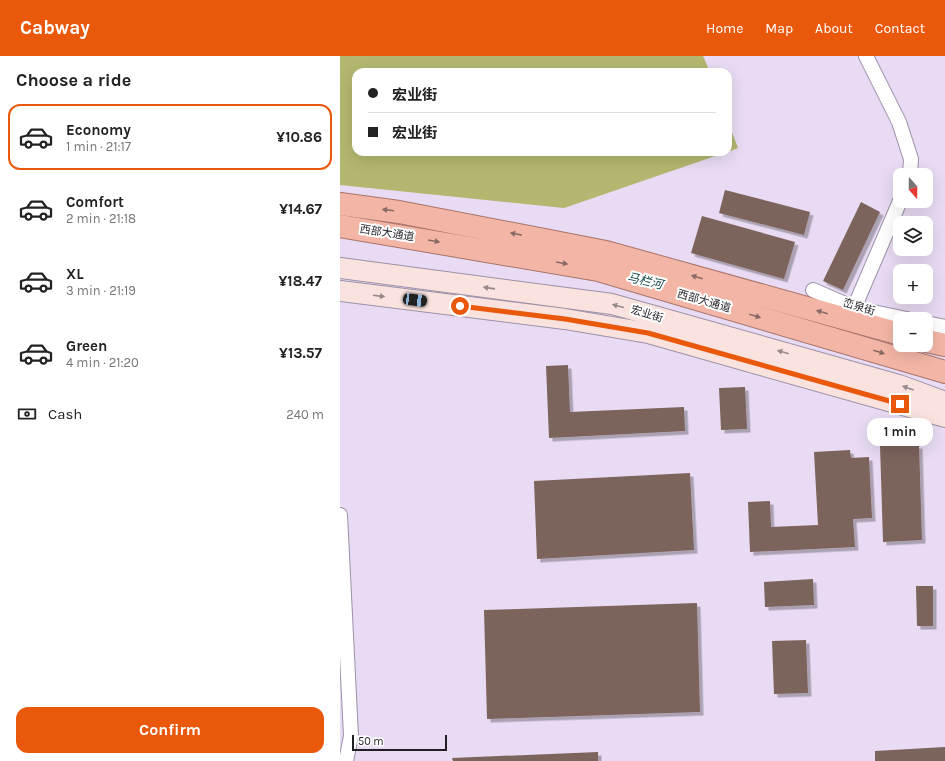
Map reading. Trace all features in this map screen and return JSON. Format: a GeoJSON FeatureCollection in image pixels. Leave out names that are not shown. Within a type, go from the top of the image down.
{"type":"FeatureCollection","features":[{"type":"Feature","properties":{"kind":"highway","name":"西部大通道"},"geometry":{"type":"LineString","coordinates":[[340,204],[399,212],[606,252],[893,332]]}},
{"type":"Feature","properties":{"kind":"highway","name":"西部大通道"},"geometry":{"type":"LineString","coordinates":[[340,226],[598,270],[945,372]]}},
{"type":"Feature","properties":{"kind":"highway"},"geometry":{"type":"LineString","coordinates":[[933,342],[945,345]]}},
{"type":"Feature","properties":{"kind":"main road","name":"宏业街"},"geometry":{"type":"LineString","coordinates":[[340,268],[612,304],[899,385],[945,402]]}},
{"type":"Feature","properties":{"kind":"main road","name":"宏业街"},"geometry":{"type":"LineString","coordinates":[[340,291],[565,319],[648,333],[945,417]]}},
{"type":"Feature","properties":{"kind":"street"},"geometry":{"type":"LineString","coordinates":[[866,56],[898,122],[911,159],[910,168]]}},
{"type":"Feature","properties":{"kind":"street"},"geometry":{"type":"LineString","coordinates":[[854,308],[897,208]]}},
{"type":"Feature","properties":{"kind":"street","name":"峦泉街"},"geometry":{"type":"LineString","coordinates":[[813,290],[854,308],[893,316]]}},
{"type":"Feature","properties":{"kind":"street"},"geometry":{"type":"LineString","coordinates":[[933,324],[945,327]]}},
{"type":"Feature","properties":{"kind":"street"},"geometry":{"type":"LineString","coordinates":[[340,515],[346,761]]}},
{"type":"Feature","properties":{"kind":"green space"},"geometry":{"type":"Polygon","coordinates":[[[340,56],[703,56],[708,68],[352,68],[352,156],[715,156],[564,208],[340,185],[340,56]]]}},
{"type":"Feature","properties":{"kind":"green space"},"geometry":{"type":"Polygon","coordinates":[[[732,132],[738,148],[732,150],[732,132]]]}},
{"type":"Feature","properties":{"kind":"building"},"geometry":{"type":"Polygon","coordinates":[[[725,190],[810,212],[804,235],[719,213],[725,190]]]}},
{"type":"Feature","properties":{"kind":"building"},"geometry":{"type":"Polygon","coordinates":[[[861,202],[880,212],[843,290],[823,281],[861,202]]]}},
{"type":"Feature","properties":{"kind":"building"},"geometry":{"type":"Polygon","coordinates":[[[702,216],[795,242],[784,279],[691,253],[702,216]]]}},
{"type":"Feature","properties":{"kind":"building"},"geometry":{"type":"Polygon","coordinates":[[[568,365],[570,412],[684,407],[685,431],[549,438],[546,366],[568,365]]]}},
{"type":"Feature","properties":{"kind":"building"},"geometry":{"type":"Polygon","coordinates":[[[745,387],[747,429],[721,430],[719,388],[745,387]]]}},
{"type":"Feature","properties":{"kind":"building"},"geometry":{"type":"Polygon","coordinates":[[[919,445],[922,540],[883,542],[880,446],[919,445]]]}},
{"type":"Feature","properties":{"kind":"building"},"geometry":{"type":"Polygon","coordinates":[[[850,450],[851,458],[869,457],[872,518],[853,519],[855,547],[750,552],[748,502],[770,501],[771,527],[818,525],[814,452],[850,450]]]}},
{"type":"Feature","properties":{"kind":"building"},"geometry":{"type":"Polygon","coordinates":[[[690,473],[694,550],[537,559],[534,481],[690,473]]]}},
{"type":"Feature","properties":{"kind":"building"},"geometry":{"type":"Polygon","coordinates":[[[813,579],[814,605],[765,607],[764,582],[813,579]]]}},
{"type":"Feature","properties":{"kind":"building"},"geometry":{"type":"Polygon","coordinates":[[[916,586],[933,586],[933,626],[917,626],[916,586]]]}},
{"type":"Feature","properties":{"kind":"building"},"geometry":{"type":"Polygon","coordinates":[[[697,603],[700,712],[487,719],[484,610],[697,603]]]}},
{"type":"Feature","properties":{"kind":"building"},"geometry":{"type":"Polygon","coordinates":[[[806,640],[808,693],[774,694],[772,641],[806,640]]]}},
{"type":"Feature","properties":{"kind":"building"},"geometry":{"type":"Polygon","coordinates":[[[945,747],[945,761],[875,761],[875,751],[945,747]]]}},
{"type":"Feature","properties":{"kind":"building"},"geometry":{"type":"Polygon","coordinates":[[[598,752],[598,761],[453,761],[452,758],[598,752]]]}},
{"type":"Feature","properties":{"kind":"route"},"geometry":{"type":"LineString","coordinates":[[460,306],[565,319],[648,333],[900,404]]}},
{"type":"Feature","properties":{"kind":"water label","name":"马栏河"},"geometry":{"type":"Point","coordinates":[645,281]}}]}
